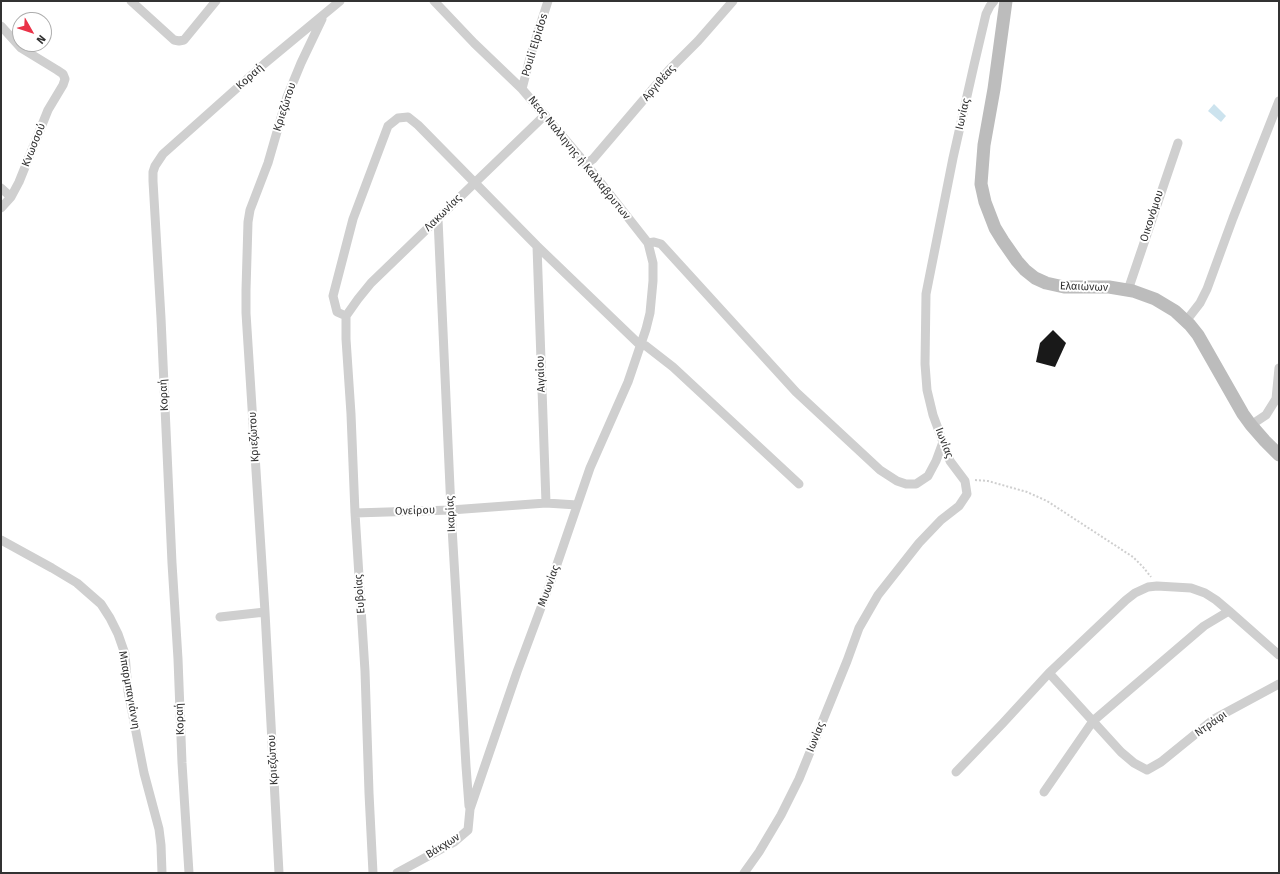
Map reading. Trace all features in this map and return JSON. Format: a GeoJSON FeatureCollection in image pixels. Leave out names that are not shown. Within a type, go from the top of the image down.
{"type":"FeatureCollection","features":[{"type":"Feature","properties":{"kind":"main road","name":"Ελαιώνων"},"geometry":{"type":"LineString","coordinates":[[1006,1],[994,89],[984,146],[981,177],[982,195],[993,222],[1003,241],[1025,270],[1040,281],[1064,287],[1109,287],[1128,290],[1155,299],[1175,311],[1195,331],[1251,425],[1264,441],[1279,455]]}},
{"type":"Feature","properties":{"kind":"street"},"geometry":{"type":"LineString","coordinates":[[131,1],[174,40],[179,41],[184,40],[216,1]]}},
{"type":"Feature","properties":{"kind":"street","name":"Κοραή"},"geometry":{"type":"LineString","coordinates":[[189,873],[152,181],[153,172],[163,154],[264,64],[340,1]]}},
{"type":"Feature","properties":{"kind":"street","name":"Νεας Nαλληνης ή Καλλαβρυτων"},"geometry":{"type":"LineString","coordinates":[[434,1],[474,43],[522,89],[545,115],[586,164],[648,243],[653,263],[652,297],[650,313],[640,345]]}},
{"type":"Feature","properties":{"kind":"street","name":"Pouli Elpidos"},"geometry":{"type":"LineString","coordinates":[[522,89],[531,54],[548,1]]}},
{"type":"Feature","properties":{"kind":"street","name":"Αργιθέας"},"geometry":{"type":"LineString","coordinates":[[586,164],[593,159],[669,70],[703,36],[733,1]]}},
{"type":"Feature","properties":{"kind":"street","name":"Ιωνίας"},"geometry":{"type":"LineString","coordinates":[[744,873],[759,852],[781,815],[799,779],[859,628],[878,595],[919,543],[941,520],[959,506],[967,494],[965,481],[950,461],[933,415],[927,390],[925,364],[926,294],[986,14],[994,1]]}},
{"type":"Feature","properties":{"kind":"street","name":"Κριεζώτου"},"geometry":{"type":"LineString","coordinates":[[279,873],[265,612],[246,313],[248,222],[250,210],[268,163],[278,125],[294,78],[324,14]]}},
{"type":"Feature","properties":{"kind":"street","name":"Κνωσσού"},"geometry":{"type":"LineString","coordinates":[[1,26],[21,48],[63,74],[65,80],[48,110],[19,182],[11,196],[1,208]]}},
{"type":"Feature","properties":{"kind":"street"},"geometry":{"type":"LineString","coordinates":[[1186,321],[1200,303],[1208,288],[1233,218],[1279,100]]}},
{"type":"Feature","properties":{"kind":"street","name":"Λακωνίας"},"geometry":{"type":"LineString","coordinates":[[346,316],[371,283],[545,115]]}},
{"type":"Feature","properties":{"kind":"street"},"geometry":{"type":"LineString","coordinates":[[346,316],[337,312],[333,296],[353,219],[388,126],[398,118],[408,117],[418,125],[537,246],[640,345],[646,346],[673,367],[799,484]]}},
{"type":"Feature","properties":{"kind":"street","name":"Οικονόμου"},"geometry":{"type":"LineString","coordinates":[[1128,290],[1178,142]]}},
{"type":"Feature","properties":{"kind":"street"},"geometry":{"type":"LineString","coordinates":[[1,188],[11,196]]}},
{"type":"Feature","properties":{"kind":"street","name":"Ικαρίας"},"geometry":{"type":"LineString","coordinates":[[438,219],[451,510],[466,766],[470,809]]}},
{"type":"Feature","properties":{"kind":"street"},"geometry":{"type":"LineString","coordinates":[[648,243],[654,242],[661,244],[796,392],[880,470],[906,484],[916,484],[928,476],[936,461],[943,442]]}},
{"type":"Feature","properties":{"kind":"street","name":"Αιγαίου"},"geometry":{"type":"LineString","coordinates":[[537,246],[546,503]]}},
{"type":"Feature","properties":{"kind":"street","name":"Ευβοίας"},"geometry":{"type":"LineString","coordinates":[[346,316],[355,513],[365,670],[373,873]]}},
{"type":"Feature","properties":{"kind":"street","name":"Μυωνίας"},"geometry":{"type":"LineString","coordinates":[[468,830],[470,809],[517,672],[555,570],[590,468],[628,382],[640,345]]}},
{"type":"Feature","properties":{"kind":"street"},"geometry":{"type":"LineString","coordinates":[[1251,425],[1266,415],[1276,399],[1279,368]]}},
{"type":"Feature","properties":{"kind":"street","name":"Ονείρου"},"geometry":{"type":"LineString","coordinates":[[355,513],[451,510],[546,503],[577,505]]}},
{"type":"Feature","properties":{"kind":"street","name":"Μπαρμπαγιάννη"},"geometry":{"type":"LineString","coordinates":[[1,540],[52,568],[77,584],[101,604],[118,634],[124,654],[128,691],[144,773],[159,829],[162,873]]}},
{"type":"Feature","properties":{"kind":"street"},"geometry":{"type":"LineString","coordinates":[[956,772],[1049,673],[1130,596],[1144,589],[1153,586],[1174,586],[1195,589],[1206,593],[1279,655]]}},
{"type":"Feature","properties":{"kind":"street"},"geometry":{"type":"LineString","coordinates":[[1044,792],[1093,721],[1204,626],[1229,611]]}},
{"type":"Feature","properties":{"kind":"street"},"geometry":{"type":"LineString","coordinates":[[220,617],[265,612]]}},
{"type":"Feature","properties":{"kind":"street"},"geometry":{"type":"LineString","coordinates":[[1049,673],[1093,721]]}},
{"type":"Feature","properties":{"kind":"street","name":"Ντράφι"},"geometry":{"type":"LineString","coordinates":[[1093,721],[1121,752],[1134,763],[1147,770],[1161,762],[1214,719],[1279,684]]}},
{"type":"Feature","properties":{"kind":"street","name":"Βάκχων"},"geometry":{"type":"LineString","coordinates":[[397,873],[454,842],[468,830]]}},
{"type":"Feature","properties":{"kind":"path"},"geometry":{"type":"LineString","coordinates":[[965,481],[988,481],[1027,492],[1047,501],[1133,557],[1149,574],[1153,586]]}},
{"type":"Feature","properties":{"kind":"water"},"geometry":{"type":"Polygon","coordinates":[[[1214,104],[1226,116],[1221,122],[1208,111],[1214,104]]]}},
{"type":"Feature","properties":{"kind":"building"},"geometry":{"type":"Polygon","coordinates":[[[1053,330],[1066,343],[1055,367],[1036,362],[1040,343],[1053,330]]]}}]}
